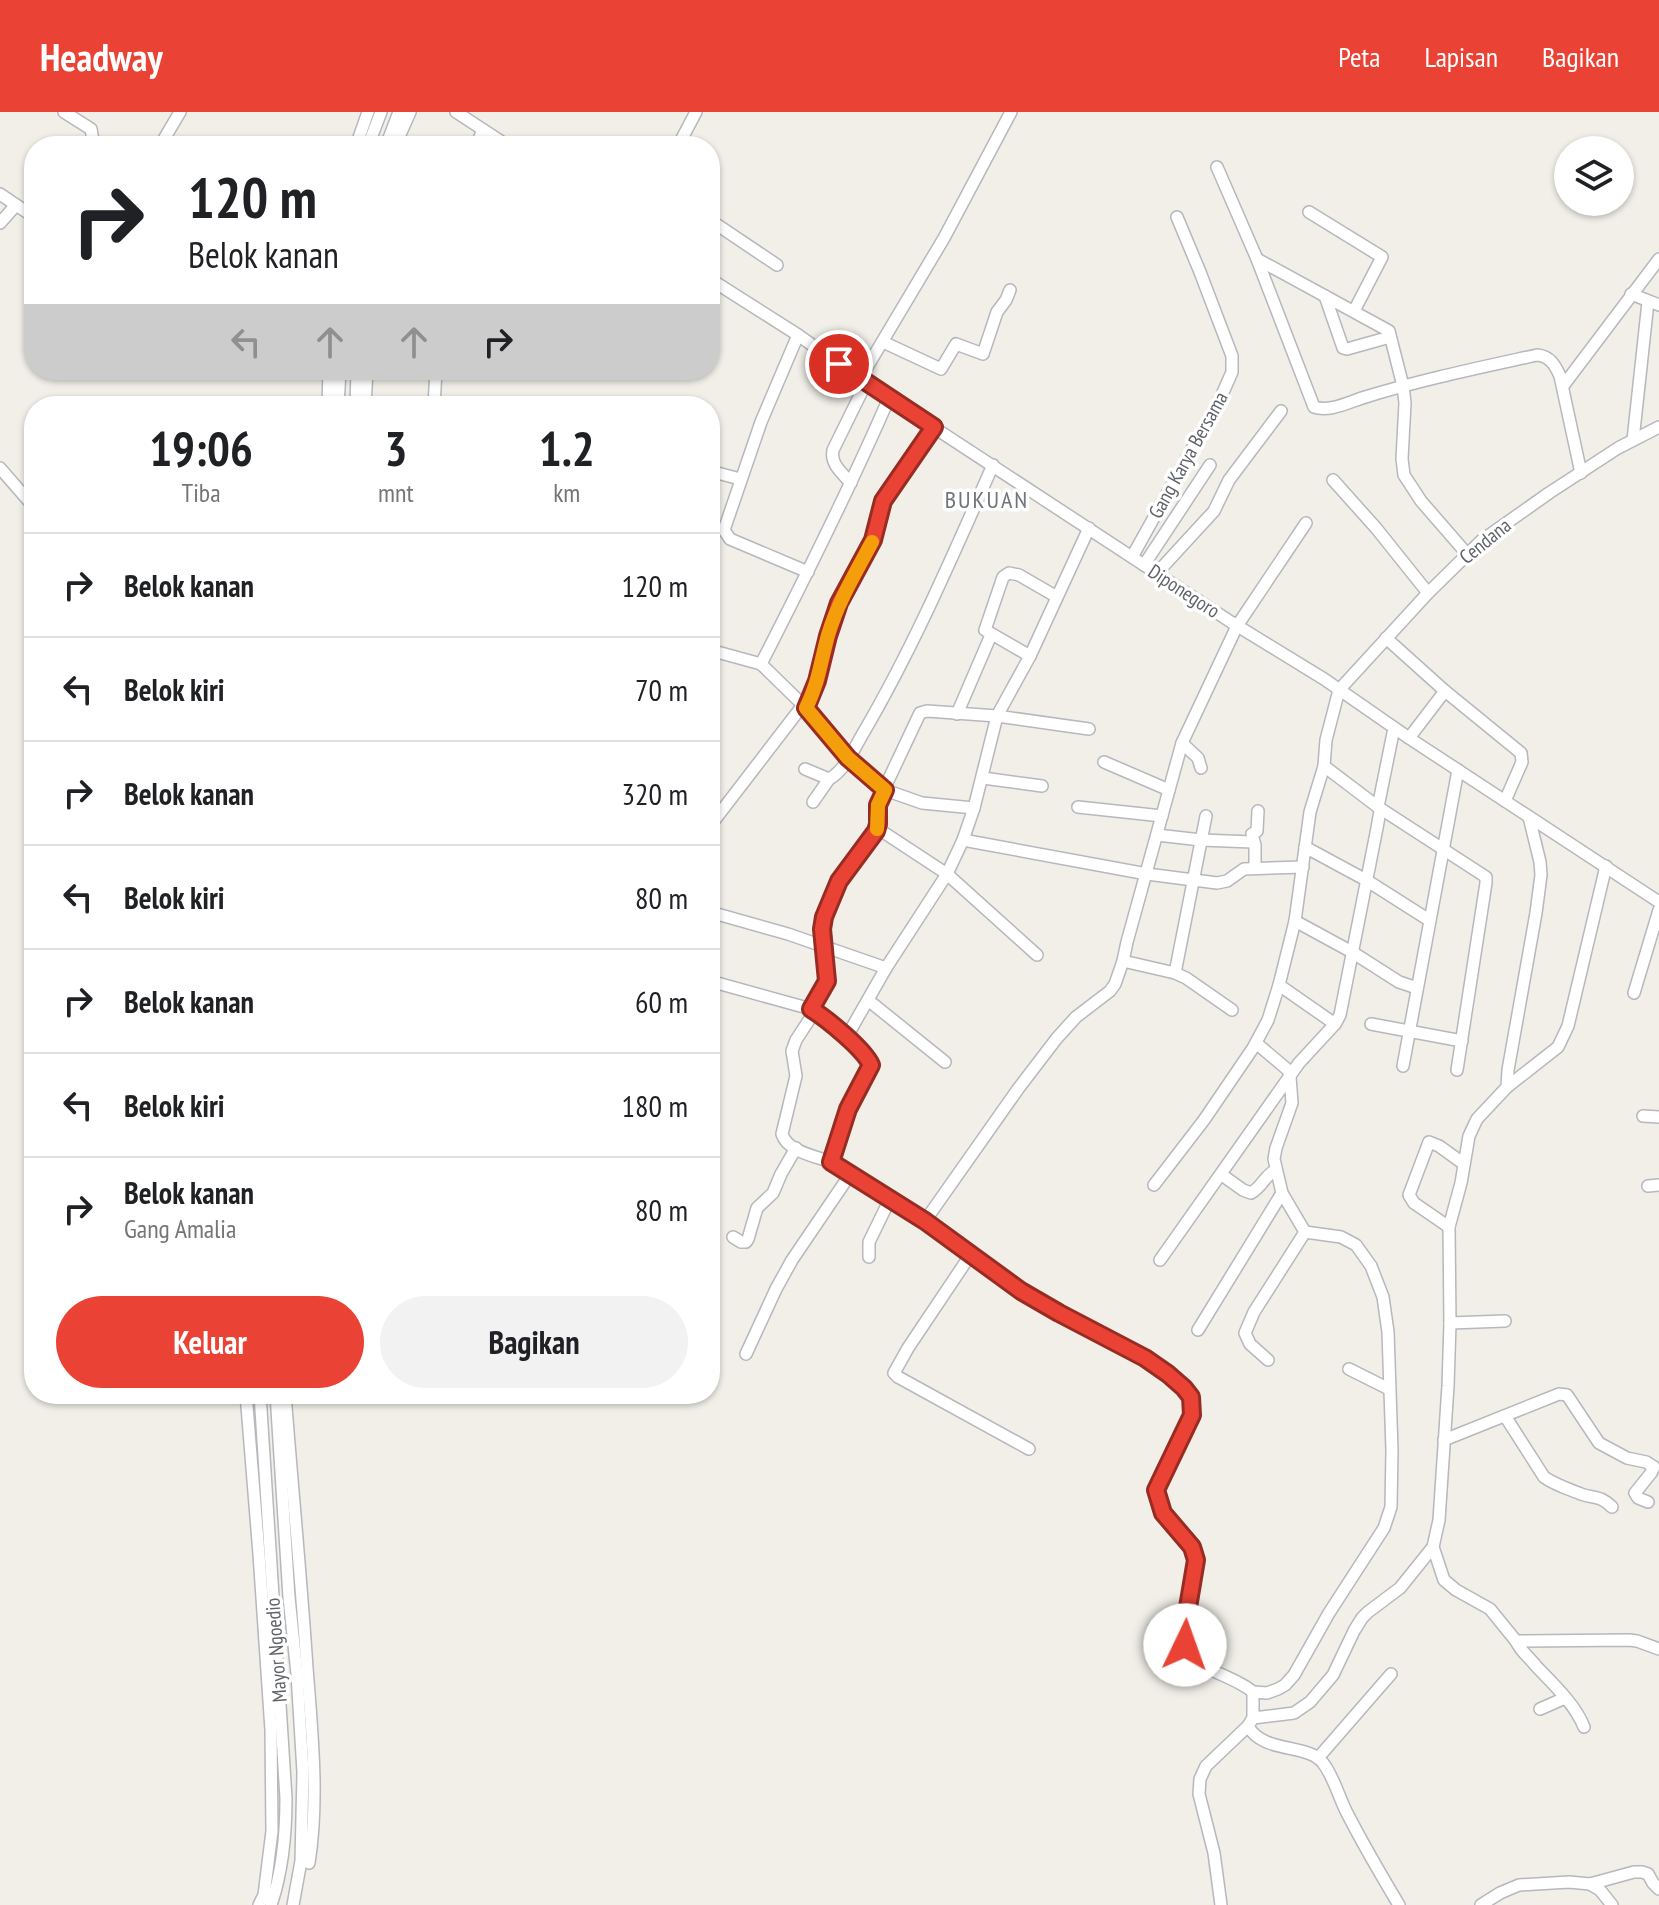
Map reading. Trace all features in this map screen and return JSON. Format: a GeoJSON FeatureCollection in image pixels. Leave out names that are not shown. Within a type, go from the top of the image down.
{"type":"FeatureCollection","features":[{"type":"Feature","properties":{"kind":"street"},"geometry":{"type":"LineString","coordinates":[[64,112],[91,129],[92,136]]}},
{"type":"Feature","properties":{"kind":"street"},"geometry":{"type":"LineString","coordinates":[[166,136],[180,112]]}},
{"type":"Feature","properties":{"kind":"street"},"geometry":{"type":"LineString","coordinates":[[360,136],[368,112]]}},
{"type":"Feature","properties":{"kind":"street"},"geometry":{"type":"LineString","coordinates":[[372,136],[381,112]]}},
{"type":"Feature","properties":{"kind":"street"},"geometry":{"type":"LineString","coordinates":[[390,136],[399,112]]}},
{"type":"Feature","properties":{"kind":"street"},"geometry":{"type":"LineString","coordinates":[[399,136],[410,112]]}},
{"type":"Feature","properties":{"kind":"street"},"geometry":{"type":"LineString","coordinates":[[456,112],[492,136]]}},
{"type":"Feature","properties":{"kind":"street"},"geometry":{"type":"LineString","coordinates":[[683,136],[696,112]]}},
{"type":"Feature","properties":{"kind":"street"},"geometry":{"type":"LineString","coordinates":[[851,483],[833,462],[833,450],[883,342],[944,238],[1011,112]]}},
{"type":"Feature","properties":{"kind":"street"},"geometry":{"type":"LineString","coordinates":[[480,136],[483,130]]}},
{"type":"Feature","properties":{"kind":"street"},"geometry":{"type":"LineString","coordinates":[[1217,167],[1257,259],[1314,407],[1334,407],[1403,386],[1542,355],[1552,362],[1563,386],[1581,473]]}},
{"type":"Feature","properties":{"kind":"street"},"geometry":{"type":"LineString","coordinates":[[0,194],[24,210]]}},
{"type":"Feature","properties":{"kind":"street"},"geometry":{"type":"LineString","coordinates":[[0,223],[16,205]]}},
{"type":"Feature","properties":{"kind":"street"},"geometry":{"type":"LineString","coordinates":[[1309,212],[1382,257],[1354,311]]}},
{"type":"Feature","properties":{"kind":"street","name":"Gang Karya Bersama"},"geometry":{"type":"LineString","coordinates":[[1132,557],[1232,372],[1232,356],[1177,217]]}},
{"type":"Feature","properties":{"kind":"street"},"geometry":{"type":"LineString","coordinates":[[720,227],[777,265]]}},
{"type":"Feature","properties":{"kind":"street"},"geometry":{"type":"LineString","coordinates":[[1257,259],[1388,330],[1405,403],[1404,475],[1421,501],[1467,554]]}},
{"type":"Feature","properties":{"kind":"street"},"geometry":{"type":"LineString","coordinates":[[1563,386],[1659,259]]}},
{"type":"Feature","properties":{"kind":"street","name":"Diponegoro"},"geometry":{"type":"LineString","coordinates":[[720,290],[798,335],[863,381],[1659,902]]}},
{"type":"Feature","properties":{"kind":"street"},"geometry":{"type":"LineString","coordinates":[[883,342],[941,369],[956,344],[983,354],[997,312],[1010,290]]}},
{"type":"Feature","properties":{"kind":"street"},"geometry":{"type":"LineString","coordinates":[[1631,294],[1654,303],[1633,440]]}},
{"type":"Feature","properties":{"kind":"street"},"geometry":{"type":"LineString","coordinates":[[1325,296],[1343,348],[1390,337]]}},
{"type":"Feature","properties":{"kind":"street"},"geometry":{"type":"LineString","coordinates":[[798,335],[740,479],[724,530],[727,537],[808,572]]}},
{"type":"Feature","properties":{"kind":"street"},"geometry":{"type":"LineString","coordinates":[[761,664],[851,483],[889,398]]}},
{"type":"Feature","properties":{"kind":"street"},"geometry":{"type":"LineString","coordinates":[[1157,573],[1214,511],[1229,480],[1281,411]]}},
{"type":"Feature","properties":{"kind":"street"},"geometry":{"type":"LineString","coordinates":[[720,813],[805,706],[817,681],[839,603],[873,540],[883,501],[934,427]]}},
{"type":"Feature","properties":{"kind":"street","name":"Cendana"},"geometry":{"type":"LineString","coordinates":[[1339,690],[1467,554],[1503,525],[1581,473],[1659,427]]}},
{"type":"Feature","properties":{"kind":"street"},"geometry":{"type":"LineString","coordinates":[[813,802],[829,779],[838,773],[879,706],[947,570],[993,465]]}},
{"type":"Feature","properties":{"kind":"street"},"geometry":{"type":"LineString","coordinates":[[1144,565],[1210,465]]}},
{"type":"Feature","properties":{"kind":"street"},"geometry":{"type":"LineString","coordinates":[[0,468],[24,496]]}},
{"type":"Feature","properties":{"kind":"street"},"geometry":{"type":"LineString","coordinates":[[720,474],[740,479]]}},
{"type":"Feature","properties":{"kind":"street"},"geometry":{"type":"LineString","coordinates":[[1333,480],[1428,593]]}},
{"type":"Feature","properties":{"kind":"street"},"geometry":{"type":"LineString","coordinates":[[925,1221],[1057,1038],[1076,1017],[1115,984],[1182,743],[1237,626],[1306,523]]}},
{"type":"Feature","properties":{"kind":"street"},"geometry":{"type":"LineString","coordinates":[[846,1038],[886,968],[947,874],[974,808],[997,716],[1030,656],[1089,528]]}},
{"type":"Feature","properties":{"kind":"street"},"geometry":{"type":"LineString","coordinates":[[1030,656],[985,630],[998,589],[1009,573],[1019,575],[1057,597]]}},
{"type":"Feature","properties":{"kind":"street"},"geometry":{"type":"LineString","coordinates":[[957,714],[991,635]]}},
{"type":"Feature","properties":{"kind":"street"},"geometry":{"type":"LineString","coordinates":[[1386,638],[1523,755],[1505,801]]}},
{"type":"Feature","properties":{"kind":"street"},"geometry":{"type":"LineString","coordinates":[[720,653],[761,664],[805,706],[848,758],[885,790],[922,803],[974,808]]}},
{"type":"Feature","properties":{"kind":"street"},"geometry":{"type":"LineString","coordinates":[[1154,1185],[1204,1120],[1268,1020],[1295,921],[1310,812],[1324,766],[1326,740],[1339,690]]}},
{"type":"Feature","properties":{"kind":"street"},"geometry":{"type":"LineString","coordinates":[[1409,738],[1445,691]]}},
{"type":"Feature","properties":{"kind":"street"},"geometry":{"type":"LineString","coordinates":[[1089,729],[997,716],[920,713],[878,805],[877,828],[843,875],[823,923],[827,981],[792,1051],[796,1080],[782,1134],[786,1143],[851,1173],[925,1221],[1021,1291],[1145,1358],[1168,1374],[1191,1397],[1192,1415],[1156,1490],[1163,1513],[1192,1547],[1196,1560],[1184,1631],[1185,1645],[1190,1654],[1206,1666],[1253,1692],[1267,1693],[1278,1689],[1294,1675],[1329,1613],[1384,1528],[1391,1507],[1392,1450],[1386,1310],[1371,1266],[1349,1239],[1305,1232]]}},
{"type":"Feature","properties":{"kind":"street"},"geometry":{"type":"LineString","coordinates":[[1160,1260],[1299,1063],[1335,1024],[1341,1013],[1394,728]]}},
{"type":"Feature","properties":{"kind":"street"},"geometry":{"type":"LineString","coordinates":[[1182,743],[1198,758],[1201,768]]}},
{"type":"Feature","properties":{"kind":"street"},"geometry":{"type":"LineString","coordinates":[[1104,762],[1169,790]]}},
{"type":"Feature","properties":{"kind":"street"},"geometry":{"type":"LineString","coordinates":[[1324,766],[1378,807],[1486,877],[1457,1070]]}},
{"type":"Feature","properties":{"kind":"street"},"geometry":{"type":"LineString","coordinates":[[805,769],[829,779]]}},
{"type":"Feature","properties":{"kind":"street"},"geometry":{"type":"LineString","coordinates":[[1403,1066],[1458,770]]}},
{"type":"Feature","properties":{"kind":"street"},"geometry":{"type":"LineString","coordinates":[[983,778],[1042,786]]}},
{"type":"Feature","properties":{"kind":"street"},"geometry":{"type":"LineString","coordinates":[[1078,807],[1162,816]]}},
{"type":"Feature","properties":{"kind":"street"},"geometry":{"type":"LineString","coordinates":[[1255,868],[1252,834],[1257,831],[1258,811]]}},
{"type":"Feature","properties":{"kind":"street"},"geometry":{"type":"LineString","coordinates":[[1175,973],[1206,816]]}},
{"type":"Feature","properties":{"kind":"street"},"geometry":{"type":"LineString","coordinates":[[1507,1087],[1541,875],[1529,817]]}},
{"type":"Feature","properties":{"kind":"street"},"geometry":{"type":"LineString","coordinates":[[877,828],[947,874],[1037,955]]}},
{"type":"Feature","properties":{"kind":"street"},"geometry":{"type":"LineString","coordinates":[[1157,835],[1253,842]]}},
{"type":"Feature","properties":{"kind":"street"},"geometry":{"type":"LineString","coordinates":[[963,840],[1147,874],[1223,882],[1240,870],[1303,867]]}},
{"type":"Feature","properties":{"kind":"street"},"geometry":{"type":"LineString","coordinates":[[1305,847],[1366,880],[1429,920]]}},
{"type":"Feature","properties":{"kind":"street"},"geometry":{"type":"LineString","coordinates":[[1221,1905],[1214,1853],[1199,1794],[1200,1779],[1206,1766],[1251,1722],[1294,1713],[1310,1702],[1333,1675],[1362,1618],[1400,1588],[1433,1547],[1439,1520],[1450,1323],[1449,1227],[1469,1136],[1477,1119],[1507,1087],[1558,1047],[1566,1033],[1606,866]]}},
{"type":"Feature","properties":{"kind":"street"},"geometry":{"type":"LineString","coordinates":[[1634,993],[1659,910]]}},
{"type":"Feature","properties":{"kind":"street"},"geometry":{"type":"LineString","coordinates":[[720,915],[788,934],[886,968]]}},
{"type":"Feature","properties":{"kind":"street"},"geometry":{"type":"LineString","coordinates":[[1295,921],[1399,982],[1417,988]]}},
{"type":"Feature","properties":{"kind":"street"},"geometry":{"type":"LineString","coordinates":[[1123,961],[1175,973],[1232,1010]]}},
{"type":"Feature","properties":{"kind":"street"},"geometry":{"type":"LineString","coordinates":[[720,984],[813,1010],[869,1059],[871,1065],[848,1109],[831,1162]]}},
{"type":"Feature","properties":{"kind":"street"},"geometry":{"type":"LineString","coordinates":[[1279,985],[1335,1024]]}},
{"type":"Feature","properties":{"kind":"street"},"geometry":{"type":"LineString","coordinates":[[868,1000],[945,1062]]}},
{"type":"Feature","properties":{"kind":"street"},"geometry":{"type":"LineString","coordinates":[[1371,1024],[1462,1041]]}},
{"type":"Feature","properties":{"kind":"street"},"geometry":{"type":"LineString","coordinates":[[1256,1043],[1288,1070],[1290,1077],[1292,1103],[1274,1159],[1282,1193],[1305,1232]]}},
{"type":"Feature","properties":{"kind":"street"},"geometry":{"type":"LineString","coordinates":[[1643,1116],[1659,1117]]}},
{"type":"Feature","properties":{"kind":"street"},"geometry":{"type":"LineString","coordinates":[[1449,1227],[1414,1203],[1409,1195],[1429,1142],[1464,1164]]}},
{"type":"Feature","properties":{"kind":"street"},"geometry":{"type":"LineString","coordinates":[[733,1237],[746,1242],[757,1208],[773,1193],[796,1148]]}},
{"type":"Feature","properties":{"kind":"street"},"geometry":{"type":"LineString","coordinates":[[1222,1175],[1251,1193],[1276,1170]]}},
{"type":"Feature","properties":{"kind":"street"},"geometry":{"type":"LineString","coordinates":[[746,1354],[792,1260],[851,1173]]}},
{"type":"Feature","properties":{"kind":"street"},"geometry":{"type":"LineString","coordinates":[[1198,1330],[1282,1193]]}},
{"type":"Feature","properties":{"kind":"street"},"geometry":{"type":"LineString","coordinates":[[869,1257],[869,1242],[890,1199]]}},
{"type":"Feature","properties":{"kind":"street"},"geometry":{"type":"LineString","coordinates":[[1268,1360],[1250,1344],[1245,1333],[1254,1312],[1305,1232]]}},
{"type":"Feature","properties":{"kind":"street"},"geometry":{"type":"LineString","coordinates":[[971,1254],[894,1373],[1029,1449]]}},
{"type":"Feature","properties":{"kind":"street"},"geometry":{"type":"LineString","coordinates":[[1450,1323],[1505,1321]]}},
{"type":"Feature","properties":{"kind":"street"},"geometry":{"type":"LineString","coordinates":[[1349,1369],[1389,1389]]}},
{"type":"Feature","properties":{"kind":"street"},"geometry":{"type":"LineString","coordinates":[[1444,1440],[1559,1394],[1567,1395],[1599,1443],[1627,1458],[1654,1467],[1635,1493],[1638,1498],[1648,1502]]}},
{"type":"Feature","properties":{"kind":"street"},"geometry":{"type":"LineString","coordinates":[[247,1404],[271,1730],[272,1831],[264,1895],[259,1905]]}},
{"type":"Feature","properties":{"kind":"street","name":"Mayor Ngoedio"},"geometry":{"type":"LineString","coordinates":[[261,1404],[286,1798],[283,1856],[271,1905]]}},
{"type":"Feature","properties":{"kind":"street","name":"Mayor Ngoedio"},"geometry":{"type":"LineString","coordinates":[[277,1404],[303,1772],[302,1840],[293,1905]]}},
{"type":"Feature","properties":{"kind":"street"},"geometry":{"type":"LineString","coordinates":[[286,1404],[311,1718],[313,1838],[309,1863]]}},
{"type":"Feature","properties":{"kind":"street"},"geometry":{"type":"LineString","coordinates":[[1505,1416],[1547,1480],[1585,1496],[1601,1498],[1612,1507]]}},
{"type":"Feature","properties":{"kind":"street"},"geometry":{"type":"LineString","coordinates":[[1433,1547],[1444,1580],[1490,1609],[1524,1654],[1578,1714],[1584,1727]]}},
{"type":"Feature","properties":{"kind":"street"},"geometry":{"type":"LineString","coordinates":[[1516,1641],[1629,1640],[1659,1649]]}},
{"type":"Feature","properties":{"kind":"street"},"geometry":{"type":"LineString","coordinates":[[1318,1758],[1391,1674]]}},
{"type":"Feature","properties":{"kind":"street"},"geometry":{"type":"LineString","coordinates":[[1253,1692],[1253,1734],[1318,1758],[1325,1766],[1346,1813],[1399,1905]]}},
{"type":"Feature","properties":{"kind":"street"},"geometry":{"type":"LineString","coordinates":[[1540,1709],[1565,1698]]}},
{"type":"Feature","properties":{"kind":"street"},"geometry":{"type":"LineString","coordinates":[[1481,1905],[1519,1885],[1590,1884],[1634,1872],[1648,1874],[1659,1889]]}},
{"type":"Feature","properties":{"kind":"street"},"geometry":{"type":"LineString","coordinates":[[1590,1884],[1600,1890],[1612,1905]]}},
{"type":"Feature","properties":{"kind":"slow traffic"},"geometry":{"type":"LineString","coordinates":[[872,542],[839,603],[806,708],[848,758],[885,790],[878,805],[877,829]]}},
{"type":"Feature","properties":{"kind":"district","name":"BUKUAN"},"geometry":{"type":"Point","coordinates":[987,499]}},
{"type":"Feature","properties":{"kind":"route"},"geometry":{"type":"LineString","coordinates":[[839,364],[934,427],[885,496],[873,540],[839,603],[806,708],[848,758],[885,790],[878,805],[876,831],[839,881],[822,929],[827,981],[811,1009],[863,1053],[871,1065],[848,1109],[831,1162],[925,1221],[1021,1291],[1145,1358],[1168,1374],[1191,1397],[1192,1415],[1156,1490],[1163,1513],[1192,1547],[1196,1560],[1186,1612],[1185,1645]]}}]}
